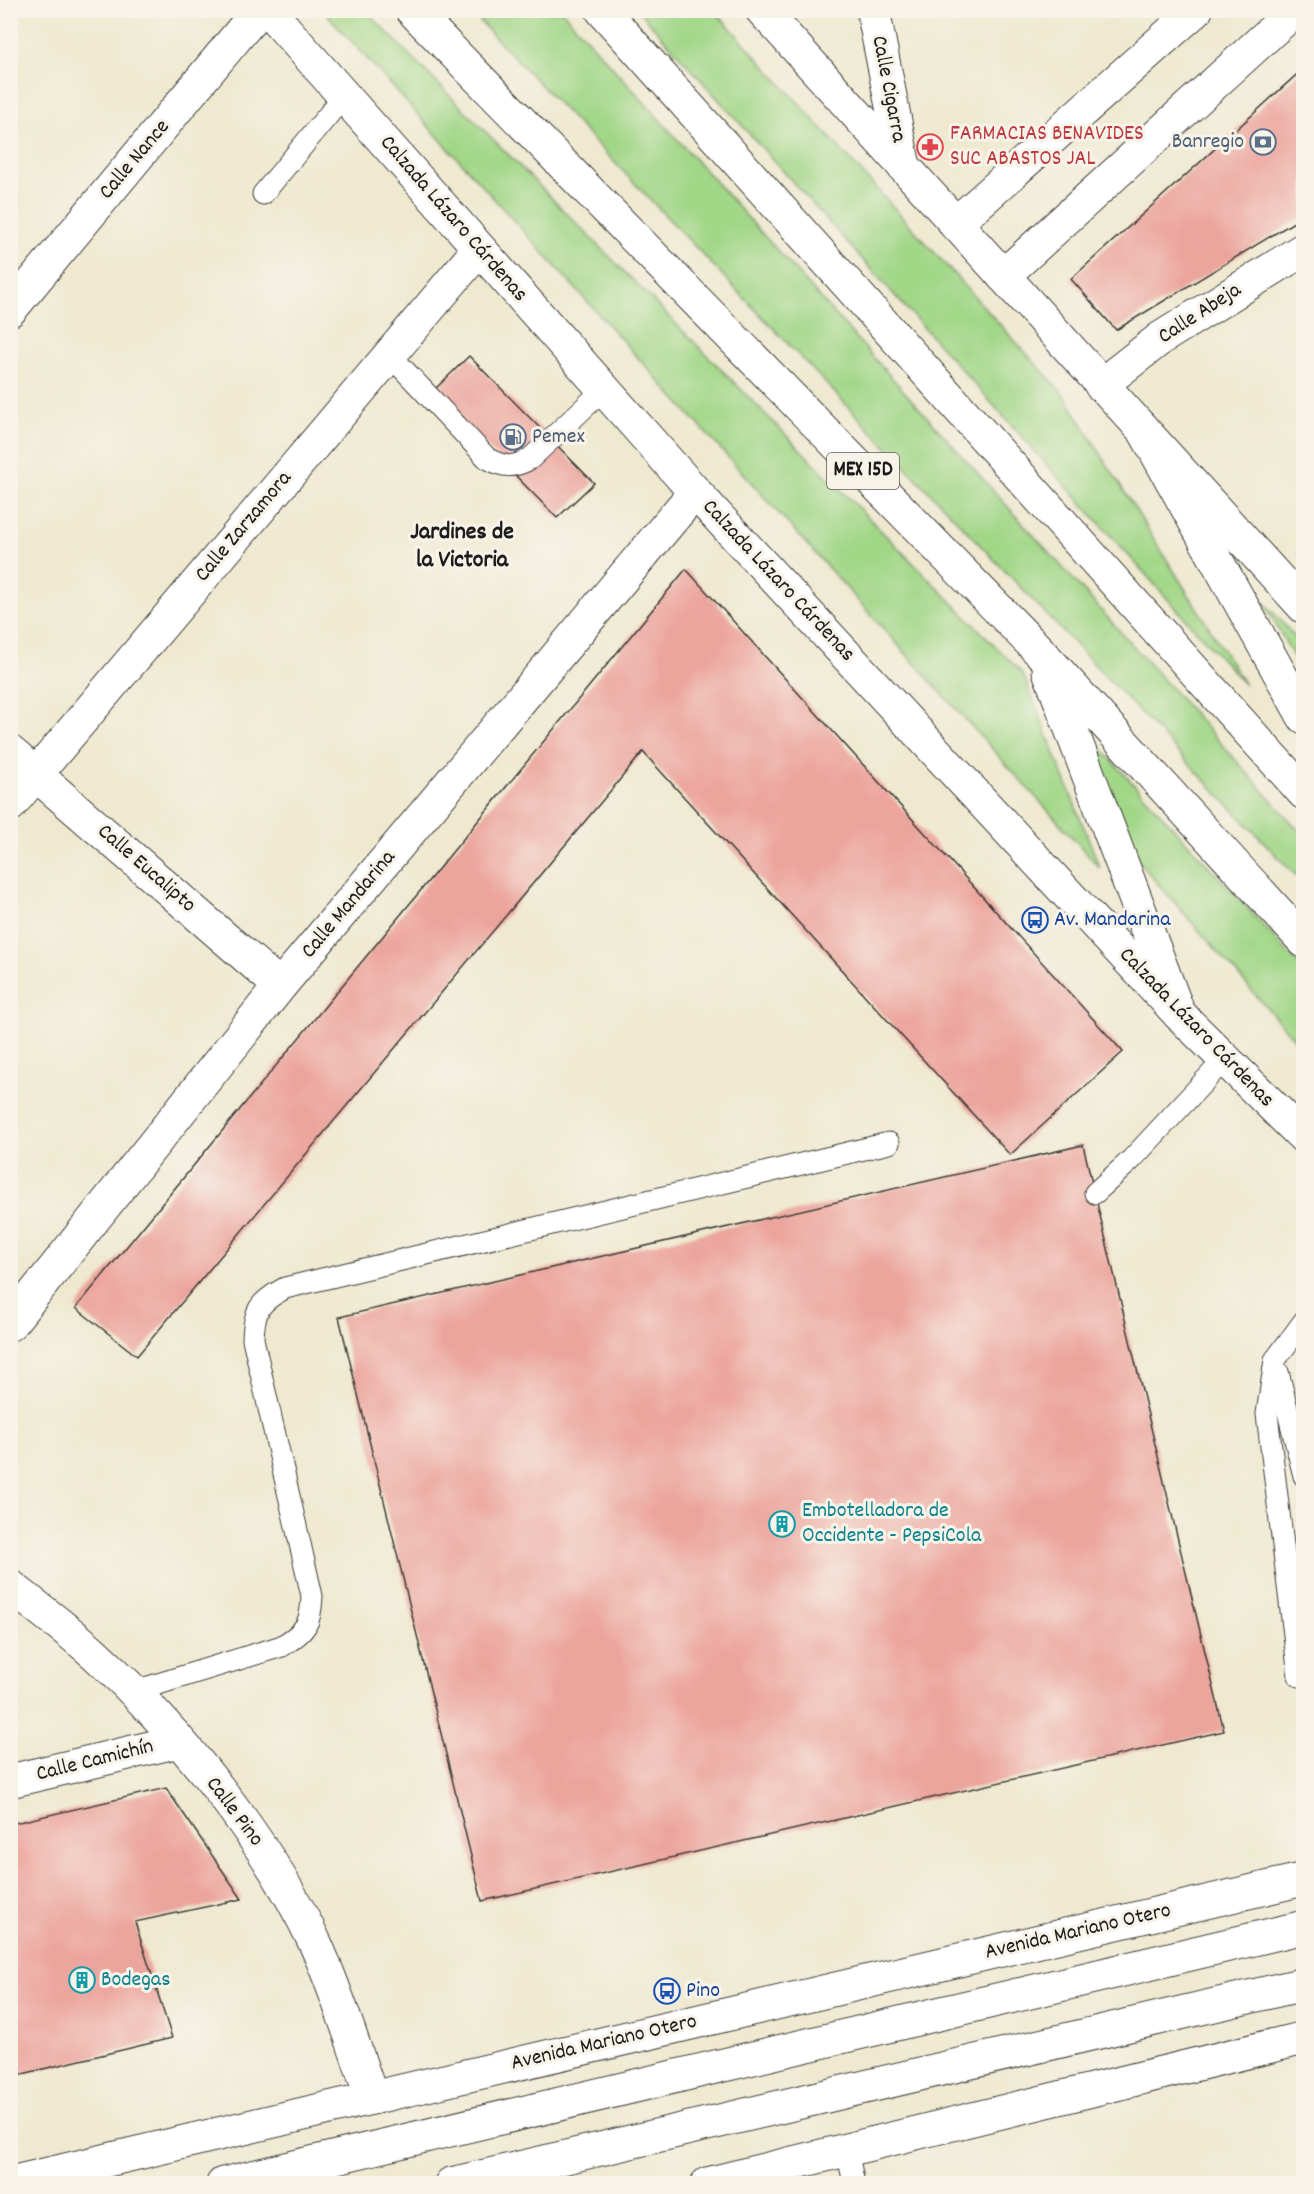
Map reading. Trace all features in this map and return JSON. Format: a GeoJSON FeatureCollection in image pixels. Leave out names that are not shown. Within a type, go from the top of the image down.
{"type":"FeatureCollection","features":[{"type":"Feature","properties":{"kind":"main road","name":"Calle Nance"},"geometry":{"type":"LineString","coordinates":[[10,310],[259,10]]}},
{"type":"Feature","properties":{"kind":"main road","name":"Calzada Lázaro Cárdenas"},"geometry":{"type":"LineString","coordinates":[[268,10],[695,492],[1179,1014],[1304,1137]]}},
{"type":"Feature","properties":{"kind":"main road","name":"MEX 15D"},"geometry":{"type":"LineString","coordinates":[[412,10],[1044,656],[1304,941]]}},
{"type":"Feature","properties":{"kind":"main road"},"geometry":{"type":"LineString","coordinates":[[602,10],[1304,793]]}},
{"type":"Feature","properties":{"kind":"main road"},"geometry":{"type":"LineString","coordinates":[[762,10],[1304,607]]}},
{"type":"Feature","properties":{"kind":"main road","name":"Calle Cigarra"},"geometry":{"type":"LineString","coordinates":[[873,10],[904,167]]}},
{"type":"Feature","properties":{"kind":"main road"},"geometry":{"type":"LineString","coordinates":[[955,224],[1196,10]]}},
{"type":"Feature","properties":{"kind":"main road"},"geometry":{"type":"LineString","coordinates":[[1002,276],[1295,10]]}},
{"type":"Feature","properties":{"kind":"main road","name":"Calle Zarzamora"},"geometry":{"type":"LineString","coordinates":[[10,805],[479,249]]}},
{"type":"Feature","properties":{"kind":"main road","name":"Calle Abeja"},"geometry":{"type":"LineString","coordinates":[[1101,385],[1161,338],[1304,249]]}},
{"type":"Feature","properties":{"kind":"main road"},"geometry":{"type":"LineString","coordinates":[[1146,434],[1304,717]]}},
{"type":"Feature","properties":{"kind":"main road","name":"Calle Mandarina"},"geometry":{"type":"LineString","coordinates":[[10,1324],[280,986],[695,492]]}},
{"type":"Feature","properties":{"kind":"main road"},"geometry":{"type":"LineString","coordinates":[[1044,656],[1179,1014]]}},
{"type":"Feature","properties":{"kind":"main road","name":"Calle Eucalipto"},"geometry":{"type":"LineString","coordinates":[[10,753],[280,986]]}},
{"type":"Feature","properties":{"kind":"main road","name":"Calle Pino"},"geometry":{"type":"LineString","coordinates":[[10,1586],[95,1654],[132,1692],[179,1741],[258,1841],[316,1945],[372,2098]]}},
{"type":"Feature","properties":{"kind":"main road","name":"Calle Camichín"},"geometry":{"type":"LineString","coordinates":[[10,1781],[179,1741]]}},
{"type":"Feature","properties":{"kind":"main road","name":"Avenida Mariano Otero"},"geometry":{"type":"LineString","coordinates":[[10,2183],[1304,1879]]}},
{"type":"Feature","properties":{"kind":"main road","name":"Avenida Mariano Otero"},"geometry":{"type":"LineString","coordinates":[[223,2184],[1304,1927]]}},
{"type":"Feature","properties":{"kind":"main road"},"geometry":{"type":"LineString","coordinates":[[451,2184],[1304,1984]]}},
{"type":"Feature","properties":{"kind":"main road"},"geometry":{"type":"LineString","coordinates":[[707,2184],[1304,2038]]}},
{"type":"Feature","properties":{"kind":"lane"},"geometry":{"type":"LineString","coordinates":[[263,194],[344,96]]}},
{"type":"Feature","properties":{"kind":"lane"},"geometry":{"type":"LineString","coordinates":[[389,354],[487,458],[500,466],[516,466],[530,459],[604,389]]}},
{"type":"Feature","properties":{"kind":"lane"},"geometry":{"type":"LineString","coordinates":[[1095,1193],[1131,1160],[1225,1059]]}},
{"type":"Feature","properties":{"kind":"lane"},"geometry":{"type":"LineString","coordinates":[[132,1692],[282,1646],[300,1635],[311,1617],[312,1596],[253,1339],[254,1317],[265,1299],[285,1288],[889,1143]]}},
{"type":"Feature","properties":{"kind":"lane"},"geometry":{"type":"LineString","coordinates":[[1299,1676],[1267,1414],[1275,1360],[1304,1320]]}},
{"type":"Feature","properties":{"kind":"lane"},"geometry":{"type":"LineString","coordinates":[[1275,1360],[1304,1476]]}},
{"type":"Feature","properties":{"kind":"lane"},"geometry":{"type":"LineString","coordinates":[[847,2150],[854,2184]]}},
{"type":"Feature","properties":{"kind":"green space"},"geometry":{"type":"Polygon","coordinates":[[[324,11],[366,11],[1023,674],[1100,868],[324,11]]]}},
{"type":"Feature","properties":{"kind":"green space"},"geometry":{"type":"Polygon","coordinates":[[[470,11],[562,11],[1303,835],[1303,883],[470,11]]]}},
{"type":"Feature","properties":{"kind":"green space"},"geometry":{"type":"Polygon","coordinates":[[[639,11],[715,11],[1064,395],[1245,685],[639,11]]]}},
{"type":"Feature","properties":{"kind":"green space"},"geometry":{"type":"Polygon","coordinates":[[[1261,599],[1303,646],[1303,673],[1261,599]]]}},
{"type":"Feature","properties":{"kind":"green space"},"geometry":{"type":"Polygon","coordinates":[[[1083,729],[1303,969],[1303,1049],[1133,855],[1083,729]]]}},
{"type":"Feature","properties":{"kind":"building","name":"Banregio"},"geometry":{"type":"Polygon","coordinates":[[[1304,68],[1304,216],[1116,330],[1071,279],[1304,68]]]}},
{"type":"Feature","properties":{"kind":"building","name":"Pemex"},"geometry":{"type":"Polygon","coordinates":[[[469,356],[594,483],[557,518],[433,391],[469,356]]]}},
{"type":"Feature","properties":{"kind":"building"},"geometry":{"type":"Polygon","coordinates":[[[686,569],[1123,1052],[1010,1155],[643,752],[137,1356],[76,1308],[686,569]]]}},
{"type":"Feature","properties":{"kind":"building","name":"Embotelladora de Occidente - PepsiCola"},"geometry":{"type":"Polygon","coordinates":[[[1083,1145],[1224,1731],[482,1901],[339,1317],[1083,1145]]]}},
{"type":"Feature","properties":{"kind":"building","name":"Bodegas"},"geometry":{"type":"Polygon","coordinates":[[[166,1788],[242,1899],[135,1922],[172,2038],[10,2077],[10,1824],[166,1788]]]}},
{"type":"Feature","properties":{"kind":"place","name":"Banregio"},"geometry":{"type":"Point","coordinates":[1263,142]}},
{"type":"Feature","properties":{"kind":"place","name":"FARMACIAS BENAVIDES SUC ABASTOS JAL"},"geometry":{"type":"Point","coordinates":[930,147]}},
{"type":"Feature","properties":{"kind":"place","name":"Pemex"},"geometry":{"type":"Point","coordinates":[513,437]}},
{"type":"Feature","properties":{"kind":"place","name":"Av. Mandarina"},"geometry":{"type":"Point","coordinates":[1035,920]}},
{"type":"Feature","properties":{"kind":"place","name":"Embotelladora de Occidente - PepsiCola"},"geometry":{"type":"Point","coordinates":[782,1524]}},
{"type":"Feature","properties":{"kind":"place","name":"Bodegas"},"geometry":{"type":"Point","coordinates":[82,1980]}},
{"type":"Feature","properties":{"kind":"place","name":"Pino"},"geometry":{"type":"Point","coordinates":[667,1991]}},
{"type":"Feature","properties":{"kind":"district","name":"Jardines de la Victoria"},"geometry":{"type":"Point","coordinates":[462,547]}}]}
